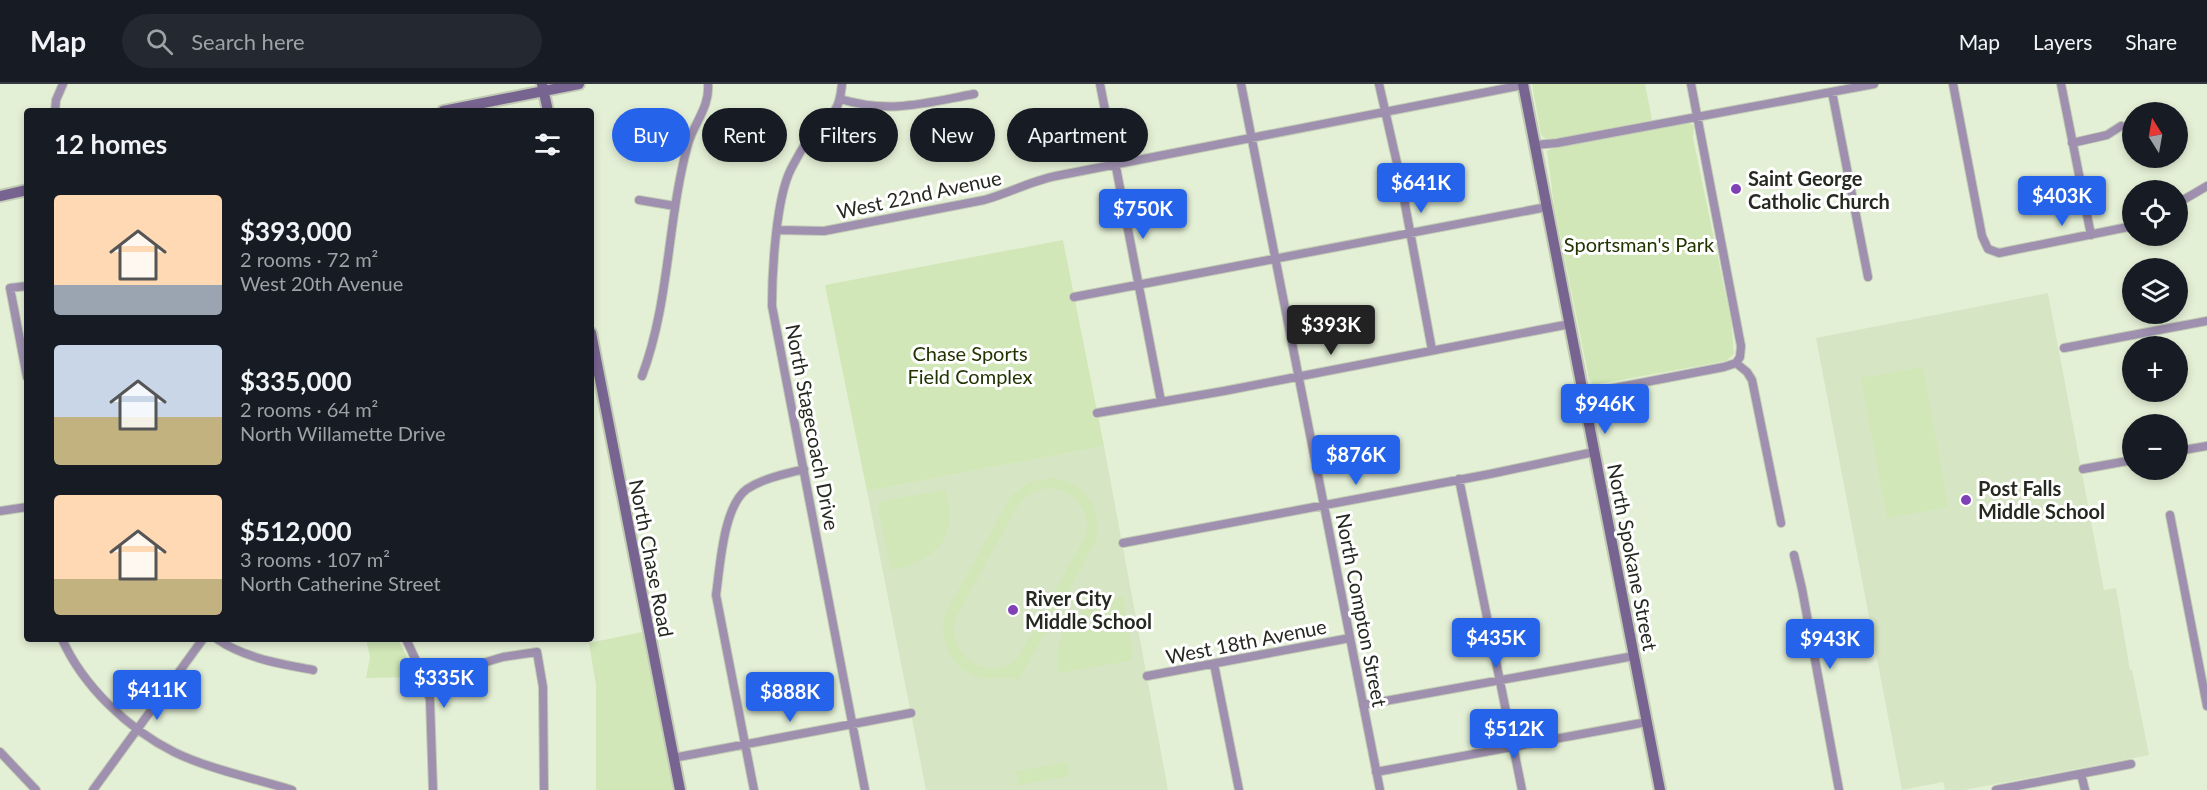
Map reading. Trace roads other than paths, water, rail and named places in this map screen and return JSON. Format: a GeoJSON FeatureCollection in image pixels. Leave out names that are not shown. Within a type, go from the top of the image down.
{"type":"FeatureCollection","features":[{"type":"Feature","properties":{"kind":"main road"},"geometry":{"type":"LineString","coordinates":[[456,108],[542,88],[579,84]]}},
{"type":"Feature","properties":{"kind":"main road","name":"North Spokane Street"},"geometry":{"type":"LineString","coordinates":[[1523,84],[1660,790]]}},
{"type":"Feature","properties":{"kind":"main road"},"geometry":{"type":"LineString","coordinates":[[542,88],[547,108]]}},
{"type":"Feature","properties":{"kind":"main road"},"geometry":{"type":"LineString","coordinates":[[0,196],[24,191]]}},
{"type":"Feature","properties":{"kind":"main road","name":"North Chase Road"},"geometry":{"type":"LineString","coordinates":[[594,348],[680,790]]}},
{"type":"Feature","properties":{"kind":"street"},"geometry":{"type":"LineString","coordinates":[[55,108],[63,84]]}},
{"type":"Feature","properties":{"kind":"street"},"geometry":{"type":"LineString","coordinates":[[642,376],[656,334],[682,165],[690,136],[705,108],[708,84]]}},
{"type":"Feature","properties":{"kind":"street","name":"North Stagecoach Drive"},"geometry":{"type":"LineString","coordinates":[[842,84],[840,99],[835,111],[815,131],[789,172],[782,200],[772,274],[772,306],[866,790]]}},
{"type":"Feature","properties":{"kind":"street"},"geometry":{"type":"LineString","coordinates":[[1100,84],[1161,401]]}},
{"type":"Feature","properties":{"kind":"street","name":"North Compton Street"},"geometry":{"type":"LineString","coordinates":[[1241,84],[1380,790]]}},
{"type":"Feature","properties":{"kind":"street"},"geometry":{"type":"LineString","coordinates":[[1379,84],[1411,233],[1432,350]]}},
{"type":"Feature","properties":{"kind":"street","name":"West 22nd Avenue"},"geometry":{"type":"LineString","coordinates":[[778,230],[824,231],[984,200],[1038,180],[1523,84]]}},
{"type":"Feature","properties":{"kind":"street"},"geometry":{"type":"LineString","coordinates":[[1583,394],[1724,367],[1736,363],[1740,357],[1741,346],[1691,84]]}},
{"type":"Feature","properties":{"kind":"street"},"geometry":{"type":"LineString","coordinates":[[1535,145],[1557,143],[1874,84]]}},
{"type":"Feature","properties":{"kind":"street"},"geometry":{"type":"LineString","coordinates":[[1953,84],[1982,236],[1988,249],[1999,253],[2122,228]]}},
{"type":"Feature","properties":{"kind":"street"},"geometry":{"type":"LineString","coordinates":[[2061,84],[2091,235]]}},
{"type":"Feature","properties":{"kind":"street"},"geometry":{"type":"LineString","coordinates":[[1832,92],[1868,277]]}},
{"type":"Feature","properties":{"kind":"street"},"geometry":{"type":"LineString","coordinates":[[840,99],[856,104],[888,108],[974,94]]}},
{"type":"Feature","properties":{"kind":"street"},"geometry":{"type":"LineString","coordinates":[[2072,143],[2107,135],[2121,126]]}},
{"type":"Feature","properties":{"kind":"street"},"geometry":{"type":"LineString","coordinates":[[2188,197],[2207,186]]}},
{"type":"Feature","properties":{"kind":"street"},"geometry":{"type":"LineString","coordinates":[[639,200],[675,206]]}},
{"type":"Feature","properties":{"kind":"street"},"geometry":{"type":"LineString","coordinates":[[1074,297],[1547,207]]}},
{"type":"Feature","properties":{"kind":"street"},"geometry":{"type":"LineString","coordinates":[[24,286],[10,288],[24,361]]}},
{"type":"Feature","properties":{"kind":"street"},"geometry":{"type":"LineString","coordinates":[[2064,348],[2207,321]]}},
{"type":"Feature","properties":{"kind":"street"},"geometry":{"type":"LineString","coordinates":[[1097,413],[1570,324]]}},
{"type":"Feature","properties":{"kind":"street"},"geometry":{"type":"LineString","coordinates":[[1736,363],[1747,372],[1752,380],[1781,523]]}},
{"type":"Feature","properties":{"kind":"street"},"geometry":{"type":"LineString","coordinates":[[2188,449],[2207,446]]}},
{"type":"Feature","properties":{"kind":"street"},"geometry":{"type":"LineString","coordinates":[[1123,543],[1594,452]]}},
{"type":"Feature","properties":{"kind":"street"},"geometry":{"type":"LineString","coordinates":[[2083,469],[2122,462]]}},
{"type":"Feature","properties":{"kind":"street"},"geometry":{"type":"LineString","coordinates":[[754,790],[716,595],[729,521],[738,498],[747,490],[772,477],[804,469]]}},
{"type":"Feature","properties":{"kind":"street"},"geometry":{"type":"LineString","coordinates":[[1459,479],[1522,790]]}},
{"type":"Feature","properties":{"kind":"street"},"geometry":{"type":"LineString","coordinates":[[0,511],[24,507]]}},
{"type":"Feature","properties":{"kind":"street"},"geometry":{"type":"LineString","coordinates":[[2170,515],[2207,706]]}},
{"type":"Feature","properties":{"kind":"street"},"geometry":{"type":"LineString","coordinates":[[1794,555],[1839,790]]}},
{"type":"Feature","properties":{"kind":"street","name":"West 18th Avenue"},"geometry":{"type":"LineString","coordinates":[[1147,676],[1350,638]]}},
{"type":"Feature","properties":{"kind":"street"},"geometry":{"type":"LineString","coordinates":[[64,642],[93,685],[114,708],[137,728],[174,752],[292,790]]}},
{"type":"Feature","properties":{"kind":"street"},"geometry":{"type":"LineString","coordinates":[[93,790],[201,642]]}},
{"type":"Feature","properties":{"kind":"street"},"geometry":{"type":"LineString","coordinates":[[221,642],[252,656],[313,670]]}},
{"type":"Feature","properties":{"kind":"street"},"geometry":{"type":"LineString","coordinates":[[407,642],[425,680],[432,713],[433,790]]}},
{"type":"Feature","properties":{"kind":"street"},"geometry":{"type":"LineString","coordinates":[[425,680],[503,657],[537,651],[543,687],[544,790]]}},
{"type":"Feature","properties":{"kind":"street"},"geometry":{"type":"LineString","coordinates":[[1363,705],[1634,656]]}},
{"type":"Feature","properties":{"kind":"street"},"geometry":{"type":"LineString","coordinates":[[1214,664],[1239,790]]}},
{"type":"Feature","properties":{"kind":"street"},"geometry":{"type":"LineString","coordinates":[[674,758],[911,713]]}},
{"type":"Feature","properties":{"kind":"street"},"geometry":{"type":"LineString","coordinates":[[1376,772],[1647,722]]}},
{"type":"Feature","properties":{"kind":"street"},"geometry":{"type":"LineString","coordinates":[[0,752],[36,790]]}},
{"type":"Feature","properties":{"kind":"street"},"geometry":{"type":"LineString","coordinates":[[1996,790],[2131,764]]}},
{"type":"Feature","properties":{"kind":"street"},"geometry":{"type":"LineString","coordinates":[[2081,774],[2085,790]]}},
{"type":"Feature","properties":{"kind":"place","name":"Saint George Catholic Church"},"geometry":{"type":"Point","coordinates":[1736,189]}},
{"type":"Feature","properties":{"kind":"place","name":"Post Falls Middle School"},"geometry":{"type":"Point","coordinates":[1966,500]}},
{"type":"Feature","properties":{"kind":"place","name":"River City Middle School"},"geometry":{"type":"Point","coordinates":[1013,610]}},
{"type":"Feature","properties":{"kind":"park label","name":"Sportsman's Park"},"geometry":{"type":"Point","coordinates":[1639,244]}},
{"type":"Feature","properties":{"kind":"park label","name":"Chase Sports Field Complex"},"geometry":{"type":"Point","coordinates":[970,364]}}]}
